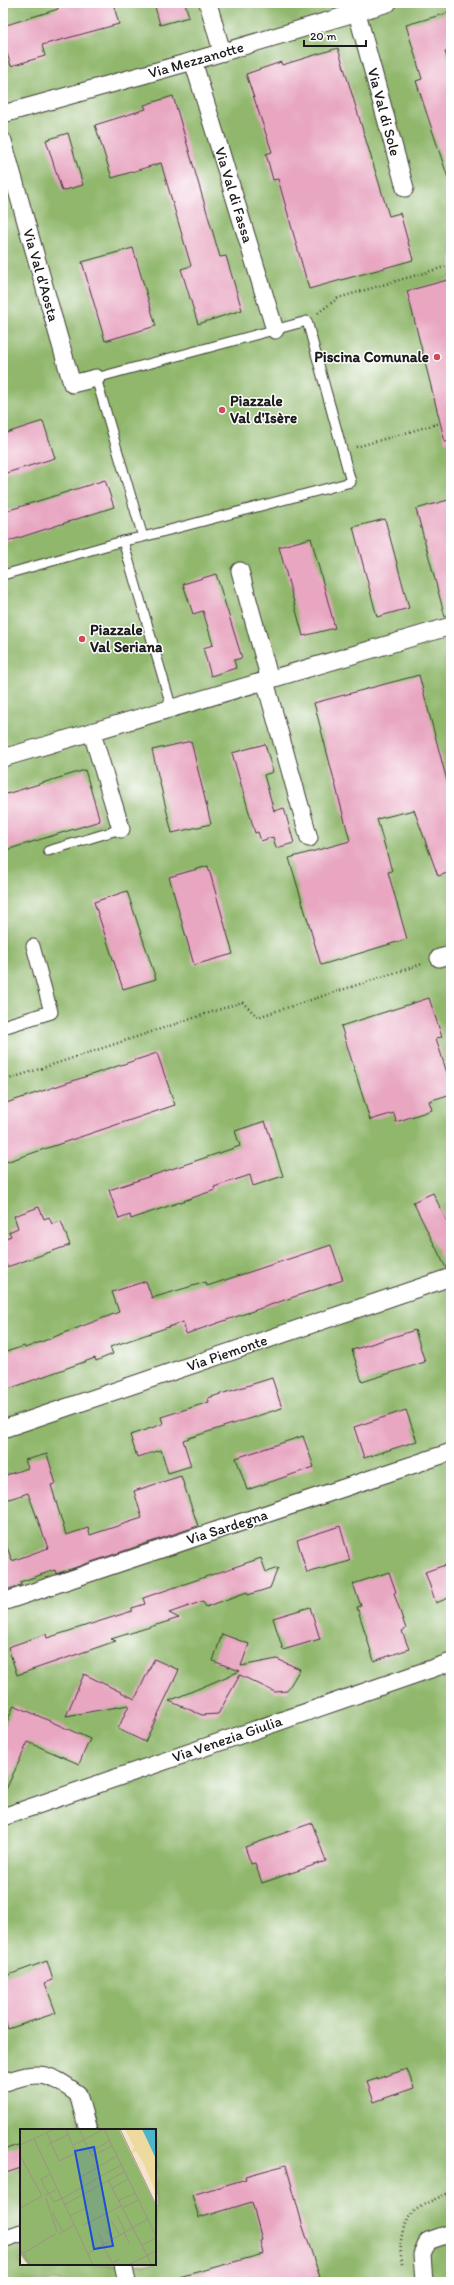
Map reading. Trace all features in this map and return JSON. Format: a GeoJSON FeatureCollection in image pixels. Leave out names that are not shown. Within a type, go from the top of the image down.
{"type":"FeatureCollection","features":[{"type":"Feature","properties":{"kind":"street"},"geometry":{"type":"LineString","coordinates":[[208,3],[222,52]]}},
{"type":"Feature","properties":{"kind":"street","name":"Via Mezzanotte"},"geometry":{"type":"LineString","coordinates":[[3,114],[193,61],[388,3]]}},
{"type":"Feature","properties":{"kind":"street","name":"Via Val di Sole"},"geometry":{"type":"LineString","coordinates":[[357,13],[405,188]]}},
{"type":"Feature","properties":{"kind":"street","name":"Via Val di Fassa"},"geometry":{"type":"LineString","coordinates":[[193,61],[275,330]]}},
{"type":"Feature","properties":{"kind":"street","name":"Via Val d'Aosta"},"geometry":{"type":"LineString","coordinates":[[3,141],[72,384],[96,378]]}},
{"type":"Feature","properties":{"kind":"street"},"geometry":{"type":"LineString","coordinates":[[240,571],[267,681],[309,838]]}},
{"type":"Feature","properties":{"kind":"street"},"geometry":{"type":"LineString","coordinates":[[3,758],[451,626]]}},
{"type":"Feature","properties":{"kind":"street"},"geometry":{"type":"LineString","coordinates":[[92,733],[121,829]]}},
{"type":"Feature","properties":{"kind":"street"},"geometry":{"type":"LineString","coordinates":[[3,1027],[51,1012],[33,946]]}},
{"type":"Feature","properties":{"kind":"street","name":"Via Piemonte"},"geometry":{"type":"LineString","coordinates":[[3,1429],[451,1277]]}},
{"type":"Feature","properties":{"kind":"street","name":"Via Sardegna"},"geometry":{"type":"LineString","coordinates":[[3,1602],[451,1452]]}},
{"type":"Feature","properties":{"kind":"street","name":"Via Venezia Giulia"},"geometry":{"type":"LineString","coordinates":[[3,1817],[451,1662]]}},
{"type":"Feature","properties":{"kind":"street"},"geometry":{"type":"LineString","coordinates":[[3,2083],[39,2074],[59,2080],[78,2094],[88,2129]]}},
{"type":"Feature","properties":{"kind":"street"},"geometry":{"type":"LineString","coordinates":[[3,2239],[20,2233]]}},
{"type":"Feature","properties":{"kind":"street"},"geometry":{"type":"LineString","coordinates":[[424,2282],[422,2255],[428,2241],[451,2233]]}},
{"type":"Feature","properties":{"kind":"street"},"geometry":{"type":"LineString","coordinates":[[123,2265],[127,2282]]}},
{"type":"Feature","properties":{"kind":"lane"},"geometry":{"type":"LineString","coordinates":[[3,575],[123,541],[143,537],[351,482],[307,321],[96,378],[143,537]]}},
{"type":"Feature","properties":{"kind":"lane"},"geometry":{"type":"LineString","coordinates":[[123,541],[172,709]]}},
{"type":"Feature","properties":{"kind":"lane"},"geometry":{"type":"LineString","coordinates":[[48,851],[121,829]]}},
{"type":"Feature","properties":{"kind":"path"},"geometry":{"type":"LineString","coordinates":[[307,321],[338,298],[451,265]]}},
{"type":"Feature","properties":{"kind":"path"},"geometry":{"type":"LineString","coordinates":[[356,447],[440,423]]}},
{"type":"Feature","properties":{"kind":"path"},"geometry":{"type":"LineString","coordinates":[[3,1081],[242,1002],[258,1017],[445,956]]}},
{"type":"Feature","properties":{"kind":"green space"},"geometry":{"type":"Polygon","coordinates":[[[3,3],[451,3],[451,2282],[3,2282],[3,3]]]}},
{"type":"Feature","properties":{"kind":"building"},"geometry":{"type":"Polygon","coordinates":[[[57,3],[113,3],[119,24],[42,45],[45,56],[11,66],[3,41],[3,26],[58,9],[57,3]]]}},
{"type":"Feature","properties":{"kind":"building"},"geometry":{"type":"Polygon","coordinates":[[[154,3],[185,3],[189,17],[160,25],[154,3]]]}},
{"type":"Feature","properties":{"kind":"building"},"geometry":{"type":"Polygon","coordinates":[[[451,12],[451,50],[445,52],[451,70],[451,178],[448,178],[416,81],[422,79],[406,25],[451,12]]]}},
{"type":"Feature","properties":{"kind":"building"},"geometry":{"type":"Polygon","coordinates":[[[338,48],[389,216],[400,213],[413,260],[309,289],[278,179],[273,180],[266,154],[272,152],[246,74],[281,62],[282,65],[338,48]]]}},
{"type":"Feature","properties":{"kind":"building"},"geometry":{"type":"Polygon","coordinates":[[[173,96],[220,257],[226,256],[242,310],[198,324],[181,269],[191,266],[161,163],[112,178],[95,125],[146,109],[144,105],[173,96]]]}},
{"type":"Feature","properties":{"kind":"building"},"geometry":{"type":"Polygon","coordinates":[[[68,133],[83,185],[62,191],[46,140],[68,133]]]}},
{"type":"Feature","properties":{"kind":"building"},"geometry":{"type":"Polygon","coordinates":[[[133,248],[156,326],[105,341],[82,262],[133,248]]]}},
{"type":"Feature","properties":{"kind":"building","name":"Piscina Comunale"},"geometry":{"type":"Polygon","coordinates":[[[451,279],[451,441],[445,442],[407,291],[451,279]]]}},
{"type":"Feature","properties":{"kind":"building"},"geometry":{"type":"Polygon","coordinates":[[[43,421],[55,458],[3,474],[3,434],[43,421]]]}},
{"type":"Feature","properties":{"kind":"building"},"geometry":{"type":"Polygon","coordinates":[[[105,480],[114,507],[3,543],[3,512],[105,480]]]}},
{"type":"Feature","properties":{"kind":"building"},"geometry":{"type":"Polygon","coordinates":[[[448,500],[451,511],[451,616],[445,617],[416,509],[448,500]]]}},
{"type":"Feature","properties":{"kind":"building"},"geometry":{"type":"Polygon","coordinates":[[[385,519],[409,608],[377,617],[353,527],[385,519]]]}},
{"type":"Feature","properties":{"kind":"building"},"geometry":{"type":"Polygon","coordinates":[[[311,538],[335,628],[303,636],[279,547],[311,538]]]}},
{"type":"Feature","properties":{"kind":"building"},"geometry":{"type":"Polygon","coordinates":[[[216,574],[242,658],[234,660],[236,668],[211,676],[203,648],[213,645],[203,611],[193,614],[183,584],[216,574]]]}},
{"type":"Feature","properties":{"kind":"building"},"geometry":{"type":"Polygon","coordinates":[[[419,675],[451,796],[451,872],[438,876],[414,810],[377,819],[392,871],[388,872],[407,939],[321,965],[289,858],[350,841],[314,703],[419,675]]]}},
{"type":"Feature","properties":{"kind":"building"},"geometry":{"type":"Polygon","coordinates":[[[191,741],[211,824],[172,833],[152,750],[191,741]]]}},
{"type":"Feature","properties":{"kind":"building"},"geometry":{"type":"Polygon","coordinates":[[[265,744],[273,772],[264,775],[274,811],[284,808],[294,843],[276,848],[273,837],[261,841],[258,832],[255,833],[232,753],[265,744]]]}},
{"type":"Feature","properties":{"kind":"building"},"geometry":{"type":"Polygon","coordinates":[[[85,770],[100,821],[3,851],[3,795],[85,770]]]}},
{"type":"Feature","properties":{"kind":"building"},"geometry":{"type":"Polygon","coordinates":[[[208,866],[233,954],[194,965],[169,877],[208,866]]]}},
{"type":"Feature","properties":{"kind":"building"},"geometry":{"type":"Polygon","coordinates":[[[127,891],[156,979],[123,989],[94,902],[127,891]]]}},
{"type":"Feature","properties":{"kind":"building"},"geometry":{"type":"Polygon","coordinates":[[[429,998],[442,1037],[436,1038],[451,1086],[451,1094],[429,1101],[432,1110],[396,1122],[394,1113],[370,1120],[341,1026],[429,998]]]}},
{"type":"Feature","properties":{"kind":"building"},"geometry":{"type":"Polygon","coordinates":[[[157,1053],[175,1105],[3,1163],[3,1104],[157,1053]]]}},
{"type":"Feature","properties":{"kind":"building"},"geometry":{"type":"Polygon","coordinates":[[[265,1121],[283,1176],[253,1186],[250,1175],[214,1187],[215,1190],[131,1219],[130,1215],[119,1219],[109,1190],[240,1146],[235,1131],[265,1121]]]}},
{"type":"Feature","properties":{"kind":"building"},"geometry":{"type":"Polygon","coordinates":[[[433,1193],[451,1230],[451,1267],[446,1268],[413,1202],[433,1193]]]}},
{"type":"Feature","properties":{"kind":"building"},"geometry":{"type":"Polygon","coordinates":[[[39,1207],[44,1219],[49,1217],[52,1224],[61,1221],[70,1245],[7,1267],[3,1255],[3,1239],[11,1236],[9,1232],[18,1228],[14,1216],[39,1207]]]}},
{"type":"Feature","properties":{"kind":"building"},"geometry":{"type":"Polygon","coordinates":[[[331,1245],[343,1280],[186,1334],[183,1322],[110,1347],[113,1354],[96,1361],[95,1358],[3,1391],[3,1353],[24,1346],[25,1348],[119,1312],[112,1292],[146,1281],[152,1298],[206,1282],[207,1286],[331,1245]]]}},
{"type":"Feature","properties":{"kind":"building"},"geometry":{"type":"Polygon","coordinates":[[[415,1330],[425,1362],[362,1382],[352,1350],[415,1330]]]}},
{"type":"Feature","properties":{"kind":"building"},"geometry":{"type":"Polygon","coordinates":[[[272,1378],[282,1408],[183,1440],[191,1466],[168,1473],[161,1450],[137,1457],[130,1435],[163,1424],[161,1417],[209,1402],[208,1398],[272,1378]]]}},
{"type":"Feature","properties":{"kind":"building"},"geometry":{"type":"Polygon","coordinates":[[[406,1410],[417,1441],[364,1458],[354,1427],[406,1410]]]}},
{"type":"Feature","properties":{"kind":"building"},"geometry":{"type":"Polygon","coordinates":[[[303,1436],[314,1467],[247,1490],[236,1458],[303,1436]]]}},
{"type":"Feature","properties":{"kind":"building"},"geometry":{"type":"Polygon","coordinates":[[[47,1454],[56,1484],[51,1485],[66,1535],[88,1528],[90,1535],[142,1518],[134,1491],[181,1476],[198,1526],[56,1574],[55,1570],[20,1582],[21,1585],[3,1591],[3,1541],[5,1541],[12,1561],[48,1548],[28,1493],[3,1501],[3,1476],[28,1468],[25,1460],[47,1454]]]}},
{"type":"Feature","properties":{"kind":"building"},"geometry":{"type":"Polygon","coordinates":[[[340,1526],[350,1561],[307,1573],[297,1540],[340,1526]]]}},
{"type":"Feature","properties":{"kind":"building"},"geometry":{"type":"Polygon","coordinates":[[[261,1558],[266,1572],[278,1568],[270,1588],[248,1595],[247,1592],[206,1607],[203,1601],[169,1613],[179,1618],[111,1639],[116,1641],[17,1675],[8,1647],[46,1634],[47,1638],[132,1611],[132,1608],[145,1604],[143,1598],[261,1558]]]}},
{"type":"Feature","properties":{"kind":"building"},"geometry":{"type":"Polygon","coordinates":[[[451,1563],[451,1597],[436,1603],[425,1572],[451,1563]]]}},
{"type":"Feature","properties":{"kind":"building"},"geometry":{"type":"Polygon","coordinates":[[[389,1572],[396,1592],[394,1593],[406,1629],[402,1631],[409,1649],[374,1661],[357,1607],[361,1606],[353,1584],[389,1572]]]}},
{"type":"Feature","properties":{"kind":"building"},"geometry":{"type":"Polygon","coordinates":[[[310,1607],[320,1639],[283,1650],[273,1618],[310,1607]]]}},
{"type":"Feature","properties":{"kind":"building"},"geometry":{"type":"Polygon","coordinates":[[[222,1634],[249,1644],[241,1666],[277,1659],[300,1669],[287,1691],[275,1692],[240,1675],[218,1714],[202,1715],[169,1701],[240,1671],[213,1661],[222,1634]]]}},
{"type":"Feature","properties":{"kind":"building"},"geometry":{"type":"Polygon","coordinates":[[[154,1659],[179,1670],[145,1742],[118,1729],[129,1705],[66,1716],[84,1674],[135,1699],[154,1659]]]}},
{"type":"Feature","properties":{"kind":"building"},"geometry":{"type":"Polygon","coordinates":[[[14,1705],[90,1739],[79,1764],[28,1742],[3,1796],[3,1731],[14,1705]]]}},
{"type":"Feature","properties":{"kind":"building"},"geometry":{"type":"Polygon","coordinates":[[[312,1823],[326,1861],[262,1883],[255,1863],[251,1864],[245,1847],[312,1823]]]}},
{"type":"Feature","properties":{"kind":"building"},"geometry":{"type":"Polygon","coordinates":[[[47,1961],[53,1980],[45,1983],[56,2013],[8,2029],[3,2014],[3,1977],[47,1961]]]}},
{"type":"Feature","properties":{"kind":"building"},"geometry":{"type":"Polygon","coordinates":[[[407,2069],[414,2088],[374,2102],[367,2082],[407,2069]]]}},
{"type":"Feature","properties":{"kind":"building"},"geometry":{"type":"Polygon","coordinates":[[[20,2144],[20,2168],[3,2174],[3,2150],[20,2144]]]}},
{"type":"Feature","properties":{"kind":"building"},"geometry":{"type":"Polygon","coordinates":[[[286,2165],[303,2227],[320,2277],[305,2282],[179,2282],[179,2277],[263,2254],[260,2241],[262,2240],[252,2202],[199,2218],[192,2195],[246,2179],[245,2176],[286,2165]]]}},
{"type":"Feature","properties":{"kind":"place","name":"Piscina Comunale"},"geometry":{"type":"Point","coordinates":[437,357]}},
{"type":"Feature","properties":{"kind":"place","name":"Piazzale Val d'Isère"},"geometry":{"type":"Point","coordinates":[222,410]}},
{"type":"Feature","properties":{"kind":"place","name":"Piazzale Val Seriana"},"geometry":{"type":"Point","coordinates":[82,639]}}]}
